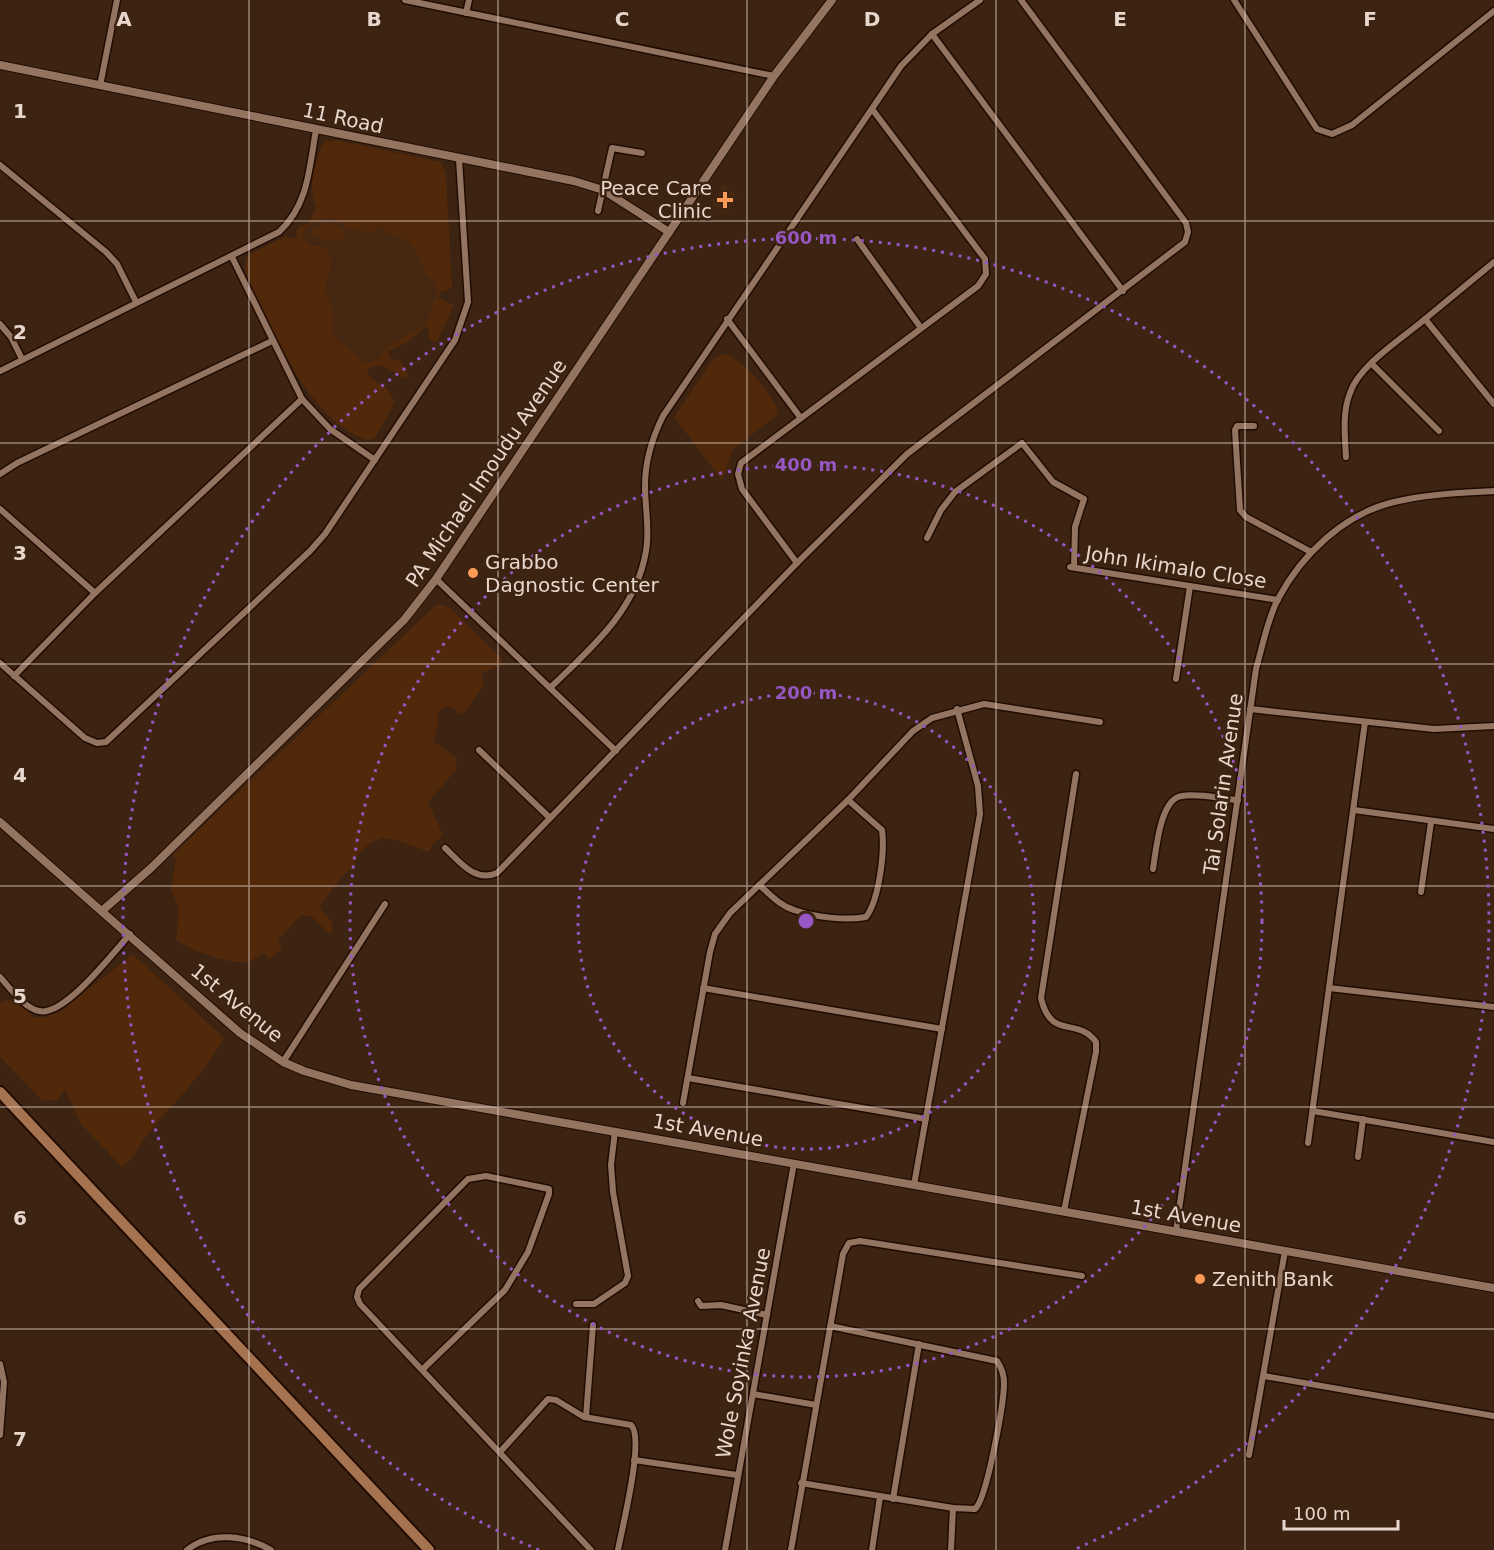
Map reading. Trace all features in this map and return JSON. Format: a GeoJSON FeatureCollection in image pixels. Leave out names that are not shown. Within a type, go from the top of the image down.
{"type":"FeatureCollection","features":[{"type":"Feature","properties":{"kind":"main road"},"geometry":{"type":"LineString","coordinates":[[0,1092],[429,1550]]}},
{"type":"Feature","properties":{"kind":"street"},"geometry":{"type":"LineString","coordinates":[[100,86],[117,0]]}},
{"type":"Feature","properties":{"kind":"street"},"geometry":{"type":"LineString","coordinates":[[405,0],[774,76]]}},
{"type":"Feature","properties":{"kind":"street"},"geometry":{"type":"LineString","coordinates":[[466,13],[469,0]]}},
{"type":"Feature","properties":{"kind":"street","name":"PA Michael Imoudu Avenue"},"geometry":{"type":"LineString","coordinates":[[103,910],[151,868],[404,621],[436,579],[774,76],[832,0]]}},
{"type":"Feature","properties":{"kind":"street"},"geometry":{"type":"LineString","coordinates":[[550,688],[615,622],[629,602],[640,578],[646,550],[645,486],[653,437],[663,416],[901,66],[932,34],[980,0]]}},
{"type":"Feature","properties":{"kind":"street"},"geometry":{"type":"LineString","coordinates":[[445,848],[477,876],[487,878],[497,873],[797,563],[907,454],[1185,242],[1188,232],[1186,223],[1021,0]]}},
{"type":"Feature","properties":{"kind":"street"},"geometry":{"type":"LineString","coordinates":[[1234,0],[1317,129],[1332,134],[1359,120],[1494,11]]}},
{"type":"Feature","properties":{"kind":"street"},"geometry":{"type":"LineString","coordinates":[[932,34],[1123,291]]}},
{"type":"Feature","properties":{"kind":"street","name":"11 Road"},"geometry":{"type":"LineString","coordinates":[[0,65],[574,181],[603,190],[669,232]]}},
{"type":"Feature","properties":{"kind":"street"},"geometry":{"type":"LineString","coordinates":[[797,563],[742,489],[738,474],[741,463],[978,286],[986,274],[985,259],[872,109]]}},
{"type":"Feature","properties":{"kind":"street"},"geometry":{"type":"LineString","coordinates":[[0,371],[279,232],[294,218],[303,199],[316,129]]}},
{"type":"Feature","properties":{"kind":"street"},"geometry":{"type":"LineString","coordinates":[[598,211],[612,148],[642,153]]}},
{"type":"Feature","properties":{"kind":"street"},"geometry":{"type":"LineString","coordinates":[[0,663],[86,738],[97,743],[105,742],[326,534],[455,340],[464,321],[468,302],[459,159]]}},
{"type":"Feature","properties":{"kind":"street"},"geometry":{"type":"LineString","coordinates":[[0,165],[106,252],[117,264],[136,302]]}},
{"type":"Feature","properties":{"kind":"street"},"geometry":{"type":"LineString","coordinates":[[857,239],[921,328]]}},
{"type":"Feature","properties":{"kind":"street"},"geometry":{"type":"LineString","coordinates":[[232,257],[302,399],[330,429],[375,460]]}},
{"type":"Feature","properties":{"kind":"street"},"geometry":{"type":"LineString","coordinates":[[1346,457],[1345,418],[1350,392],[1360,375],[1494,262]]}},
{"type":"Feature","properties":{"kind":"street"},"geometry":{"type":"LineString","coordinates":[[727,319],[800,417]]}},
{"type":"Feature","properties":{"kind":"street"},"geometry":{"type":"LineString","coordinates":[[1425,319],[1494,404]]}},
{"type":"Feature","properties":{"kind":"street"},"geometry":{"type":"LineString","coordinates":[[0,324],[11,337],[22,359]]}},
{"type":"Feature","properties":{"kind":"street"},"geometry":{"type":"LineString","coordinates":[[0,474],[17,463],[272,341]]}},
{"type":"Feature","properties":{"kind":"street"},"geometry":{"type":"LineString","coordinates":[[1372,364],[1439,431]]}},
{"type":"Feature","properties":{"kind":"street"},"geometry":{"type":"LineString","coordinates":[[14,676],[95,593],[302,399]]}},
{"type":"Feature","properties":{"kind":"street"},"geometry":{"type":"LineString","coordinates":[[1254,426],[1237,426],[1236,430],[1240,510],[1251,520],[1311,552]]}},
{"type":"Feature","properties":{"kind":"street","name":"John Ikimalo Close"},"geometry":{"type":"LineString","coordinates":[[927,538],[940,510],[955,492],[1022,443],[1053,482],[1084,499],[1076,527],[1072,567],[1278,600]]}},
{"type":"Feature","properties":{"kind":"street","name":"Tai Solarin Avenue"},"geometry":{"type":"LineString","coordinates":[[1176,1231],[1250,709],[1259,660],[1278,600],[1311,552],[1343,524],[1366,511],[1394,502],[1494,491]]}},
{"type":"Feature","properties":{"kind":"street"},"geometry":{"type":"LineString","coordinates":[[0,508],[95,593]]}},
{"type":"Feature","properties":{"kind":"street"},"geometry":{"type":"LineString","coordinates":[[436,579],[616,751]]}},
{"type":"Feature","properties":{"kind":"street"},"geometry":{"type":"LineString","coordinates":[[1176,679],[1190,586]]}},
{"type":"Feature","properties":{"kind":"street"},"geometry":{"type":"LineString","coordinates":[[682,1103],[715,934],[730,913],[848,800],[913,731],[932,718],[957,709],[984,704],[1010,706],[1100,722]]}},
{"type":"Feature","properties":{"kind":"street"},"geometry":{"type":"LineString","coordinates":[[914,1185],[981,801],[957,709]]}},
{"type":"Feature","properties":{"kind":"street"},"geometry":{"type":"LineString","coordinates":[[1250,709],[1434,729],[1494,726]]}},
{"type":"Feature","properties":{"kind":"street"},"geometry":{"type":"LineString","coordinates":[[1308,1143],[1365,722]]}},
{"type":"Feature","properties":{"kind":"street"},"geometry":{"type":"LineString","coordinates":[[479,750],[550,818]]}},
{"type":"Feature","properties":{"kind":"street"},"geometry":{"type":"LineString","coordinates":[[1064,1211],[1096,1052],[1096,1042],[1086,1032],[1053,1023],[1046,1013],[1041,998],[1076,774]]}},
{"type":"Feature","properties":{"kind":"street"},"geometry":{"type":"LineString","coordinates":[[1153,869],[1164,813],[1171,800],[1181,795],[1238,800]]}},
{"type":"Feature","properties":{"kind":"street"},"geometry":{"type":"LineString","coordinates":[[759,885],[777,901],[794,910],[852,920],[866,917],[874,906],[883,841],[882,830],[848,800]]}},
{"type":"Feature","properties":{"kind":"street"},"geometry":{"type":"LineString","coordinates":[[1354,810],[1494,829]]}},
{"type":"Feature","properties":{"kind":"street","name":"1st Avenue"},"geometry":{"type":"LineString","coordinates":[[0,822],[76,891],[103,910],[240,1033],[283,1062],[304,1071],[351,1085],[1494,1288]]}},
{"type":"Feature","properties":{"kind":"street"},"geometry":{"type":"LineString","coordinates":[[1421,892],[1431,822]]}},
{"type":"Feature","properties":{"kind":"street"},"geometry":{"type":"LineString","coordinates":[[283,1062],[385,904]]}},
{"type":"Feature","properties":{"kind":"street"},"geometry":{"type":"LineString","coordinates":[[0,977],[28,1006],[39,1012],[54,1010],[70,999],[130,934]]}},
{"type":"Feature","properties":{"kind":"street"},"geometry":{"type":"LineString","coordinates":[[703,988],[942,1029]]}},
{"type":"Feature","properties":{"kind":"street"},"geometry":{"type":"LineString","coordinates":[[1329,988],[1494,1007]]}},
{"type":"Feature","properties":{"kind":"street"},"geometry":{"type":"LineString","coordinates":[[688,1078],[926,1119]]}},
{"type":"Feature","properties":{"kind":"street"},"geometry":{"type":"LineString","coordinates":[[1313,1111],[1494,1142]]}},
{"type":"Feature","properties":{"kind":"street"},"geometry":{"type":"LineString","coordinates":[[1358,1157],[1363,1119]]}},
{"type":"Feature","properties":{"kind":"street"},"geometry":{"type":"LineString","coordinates":[[576,1304],[594,1304],[625,1283],[628,1276],[613,1192],[611,1165],[615,1131]]}},
{"type":"Feature","properties":{"kind":"street","name":"Wole Soyinka Avenue"},"geometry":{"type":"LineString","coordinates":[[725,1550],[794,1163]]}},
{"type":"Feature","properties":{"kind":"street"},"geometry":{"type":"LineString","coordinates":[[424,1368],[505,1290],[528,1252],[549,1189],[486,1176],[468,1179],[360,1289],[357,1297],[360,1304],[424,1368],[591,1550]]}},
{"type":"Feature","properties":{"kind":"street"},"geometry":{"type":"LineString","coordinates":[[790,1550],[843,1254],[849,1244],[860,1240],[1082,1276]]}},
{"type":"Feature","properties":{"kind":"street"},"geometry":{"type":"LineString","coordinates":[[1249,1455],[1285,1251]]}},
{"type":"Feature","properties":{"kind":"street"},"geometry":{"type":"LineString","coordinates":[[698,1301],[701,1306],[721,1305],[767,1315]]}},
{"type":"Feature","properties":{"kind":"street"},"geometry":{"type":"LineString","coordinates":[[586,1417],[593,1324]]}},
{"type":"Feature","properties":{"kind":"street"},"geometry":{"type":"LineString","coordinates":[[801,1484],[953,1508],[975,1509],[983,1496],[997,1432],[1004,1383],[997,1361],[989,1357],[830,1326]]}},
{"type":"Feature","properties":{"kind":"street"},"geometry":{"type":"LineString","coordinates":[[893,1499],[919,1344]]}},
{"type":"Feature","properties":{"kind":"street"},"geometry":{"type":"LineString","coordinates":[[0,1364],[4,1382],[0,1435]]}},
{"type":"Feature","properties":{"kind":"street"},"geometry":{"type":"LineString","coordinates":[[1264,1376],[1494,1416]]}},
{"type":"Feature","properties":{"kind":"street"},"geometry":{"type":"LineString","coordinates":[[753,1394],[816,1405]]}},
{"type":"Feature","properties":{"kind":"street"},"geometry":{"type":"LineString","coordinates":[[500,1452],[548,1399],[556,1400],[586,1417],[631,1425],[636,1435],[634,1460],[618,1550]]}},
{"type":"Feature","properties":{"kind":"street"},"geometry":{"type":"LineString","coordinates":[[634,1460],[737,1475]]}},
{"type":"Feature","properties":{"kind":"street"},"geometry":{"type":"LineString","coordinates":[[872,1550],[880,1497]]}},
{"type":"Feature","properties":{"kind":"street"},"geometry":{"type":"LineString","coordinates":[[951,1550],[953,1508]]}},
{"type":"Feature","properties":{"kind":"street"},"geometry":{"type":"LineString","coordinates":[[187,1550],[209,1540],[227,1537],[242,1538],[272,1550]]}},
{"type":"Feature","properties":{"kind":"shaded area"},"geometry":{"type":"Polygon","coordinates":[[[335,140],[441,162],[446,174],[452,288],[441,292],[438,298],[454,305],[437,342],[430,341],[428,329],[425,327],[408,342],[388,351],[391,359],[400,360],[409,377],[403,377],[381,365],[368,368],[369,376],[389,391],[395,402],[375,438],[367,440],[345,429],[309,392],[280,344],[245,272],[248,255],[286,236],[293,239],[297,237],[296,231],[300,226],[309,223],[316,207],[312,191],[313,176],[324,142],[335,140]],[[332,218],[312,222],[301,233],[307,242],[327,250],[332,259],[328,264],[332,266],[325,292],[332,305],[333,336],[366,364],[379,359],[387,348],[428,322],[438,291],[433,278],[427,276],[408,242],[385,233],[382,224],[377,228],[377,232],[350,230],[332,218]]]}},
{"type":"Feature","properties":{"kind":"shaded area","name":"Peace Care Clinic"},"geometry":{"type":"Polygon","coordinates":[[[724,184],[738,196],[726,214],[711,204],[724,184]]]}},
{"type":"Feature","properties":{"kind":"shaded area"},"geometry":{"type":"Polygon","coordinates":[[[332,218],[350,230],[377,232],[377,228],[382,224],[385,233],[402,236],[414,248],[427,275],[433,277],[438,291],[428,322],[387,348],[379,359],[366,364],[332,336],[332,305],[325,293],[332,272],[329,261],[314,242],[307,242],[301,233],[312,222],[332,218]]]}},
{"type":"Feature","properties":{"kind":"shaded area"},"geometry":{"type":"Polygon","coordinates":[[[325,223],[334,224],[344,233],[344,238],[326,240],[310,232],[325,223]]]}},
{"type":"Feature","properties":{"kind":"shaded area"},"geometry":{"type":"Polygon","coordinates":[[[724,354],[748,369],[770,396],[778,412],[774,418],[733,449],[722,480],[674,417],[713,359],[724,354]]]}},
{"type":"Feature","properties":{"kind":"shaded area"},"geometry":{"type":"Polygon","coordinates":[[[436,605],[443,605],[451,609],[502,659],[502,665],[484,672],[481,678],[485,683],[465,712],[459,714],[454,708],[446,706],[438,712],[438,724],[433,741],[457,758],[456,770],[428,802],[443,835],[432,845],[429,852],[397,840],[381,838],[369,844],[356,857],[353,868],[343,875],[319,907],[332,922],[333,930],[330,934],[311,916],[301,915],[278,940],[282,948],[269,960],[264,953],[247,962],[221,959],[176,940],[179,909],[171,889],[176,859],[172,855],[436,605]]]}},
{"type":"Feature","properties":{"kind":"shaded area"},"geometry":{"type":"Polygon","coordinates":[[[133,954],[224,1038],[197,1077],[122,1167],[81,1124],[65,1089],[57,1100],[43,1101],[0,1057],[0,1004],[4,1001],[18,1001],[33,1017],[43,1018],[61,1011],[133,954]]]}},
{"type":"Feature","properties":{"kind":"place","name":"Peace Care Clinic"},"geometry":{"type":"Point","coordinates":[725,200]}},
{"type":"Feature","properties":{"kind":"place","name":"Grabbo Dagnostic Center"},"geometry":{"type":"Point","coordinates":[473,573]}},
{"type":"Feature","properties":{"kind":"place","name":"Zenith Bank"},"geometry":{"type":"Point","coordinates":[1200,1279]}}]}
